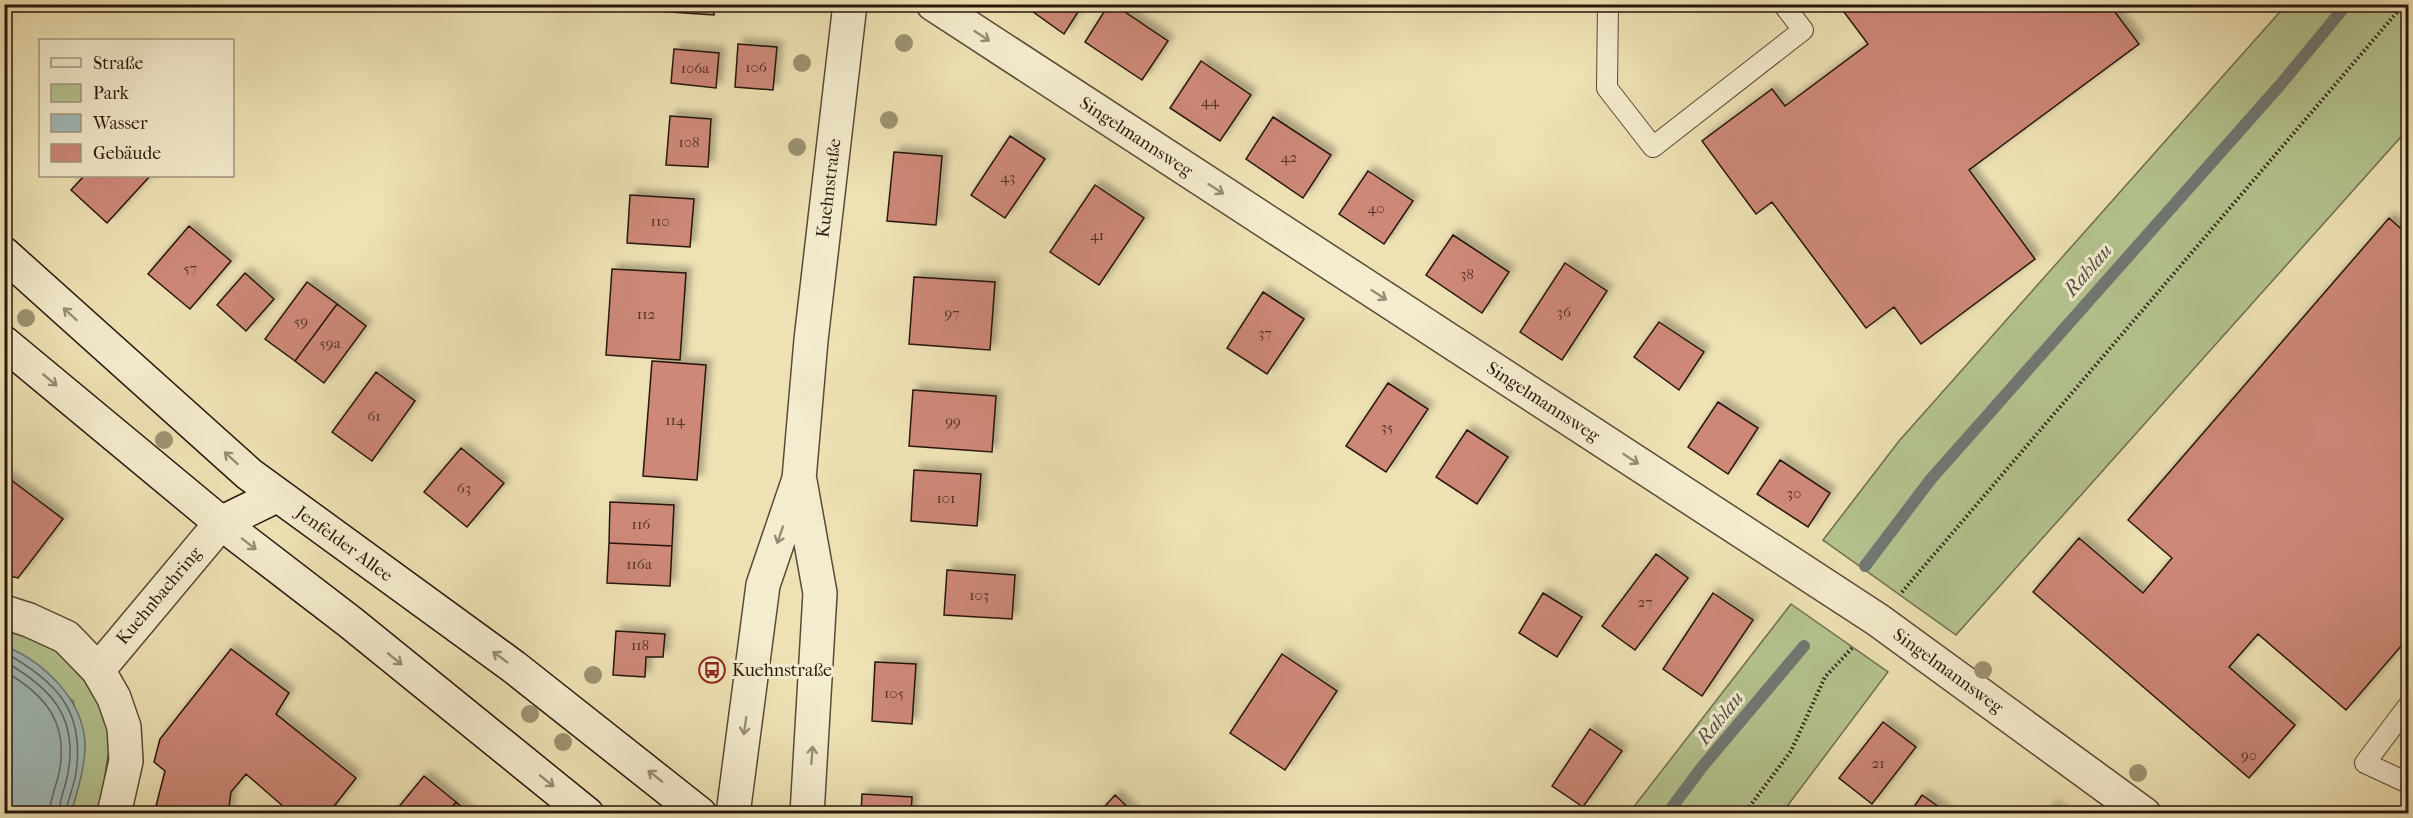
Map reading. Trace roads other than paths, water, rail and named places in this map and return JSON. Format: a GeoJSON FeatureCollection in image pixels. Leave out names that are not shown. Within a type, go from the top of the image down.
{"type":"FeatureCollection","features":[{"type":"Feature","properties":{"kind":"street","name":"Kuehnstraße"},"geometry":{"type":"LineString","coordinates":[[733,813],[763,585],[799,479],[811,340],[850,4]]}},
{"type":"Feature","properties":{"kind":"street","name":"Singelmannsweg"},"geometry":{"type":"LineString","coordinates":[[933,4],[1878,620],[2144,813]]}},
{"type":"Feature","properties":{"kind":"street","name":"Jenfelder Allee"},"geometry":{"type":"LineString","coordinates":[[4,254],[276,496],[514,667],[700,813]]}},
{"type":"Feature","properties":{"kind":"street"},"geometry":{"type":"LineString","coordinates":[[4,343],[221,523],[350,622],[587,813]]}},
{"type":"Feature","properties":{"kind":"street","name":"Kuehnstraße"},"geometry":{"type":"LineString","coordinates":[[799,479],[820,593],[807,813]]}},
{"type":"Feature","properties":{"kind":"street"},"geometry":{"type":"LineString","coordinates":[[221,523],[276,496]]}},
{"type":"Feature","properties":{"kind":"street","name":"Kuehnbachring"},"geometry":{"type":"LineString","coordinates":[[98,669],[221,523]]}},
{"type":"Feature","properties":{"kind":"street"},"geometry":{"type":"LineString","coordinates":[[4,612],[29,620],[66,637],[98,669],[114,698],[124,727],[126,761],[114,813]]}},
{"type":"Feature","properties":{"kind":"lane"},"geometry":{"type":"LineString","coordinates":[[1608,4],[1607,88],[1653,147],[1803,30],[1783,4]]}},
{"type":"Feature","properties":{"kind":"lane"},"geometry":{"type":"LineString","coordinates":[[2409,706],[2365,763],[2409,783]]}},
{"type":"Feature","properties":{"kind":"water"},"geometry":{"type":"Polygon","coordinates":[[[5,646],[20,653],[47,672],[70,698],[78,713],[83,728],[85,754],[71,813],[5,813],[5,646]]]}},
{"type":"Feature","properties":{"kind":"waterway","name":"Rahlau"},"geometry":{"type":"LineString","coordinates":[[1865,566],[1931,479],[2281,84],[2347,4]]}},
{"type":"Feature","properties":{"kind":"waterway","name":"Rahlau"},"geometry":{"type":"LineString","coordinates":[[1667,814],[1702,767],[1804,646]]}},
{"type":"Feature","properties":{"kind":"place","name":"Kuehnstraße"},"geometry":{"type":"Point","coordinates":[712,670]}}]}
